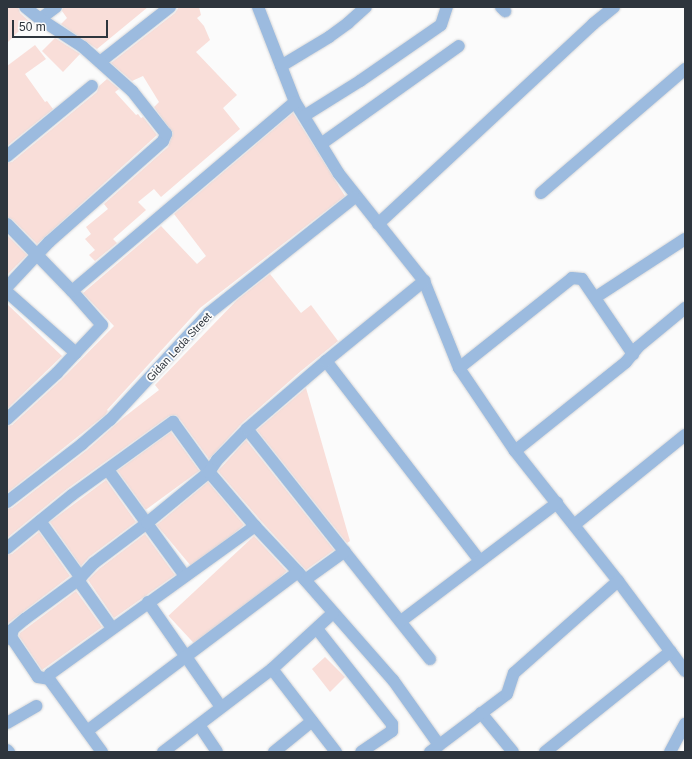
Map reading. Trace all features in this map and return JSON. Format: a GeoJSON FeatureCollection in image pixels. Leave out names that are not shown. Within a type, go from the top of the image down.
{"type":"FeatureCollection","features":[{"type":"Feature","properties":{"kind":"street"},"geometry":{"type":"LineString","coordinates":[[7,287],[48,242],[165,137],[166,134],[132,91],[83,47],[40,19],[26,7]]}},
{"type":"Feature","properties":{"kind":"street"},"geometry":{"type":"LineString","coordinates":[[40,19],[56,7]]}},
{"type":"Feature","properties":{"kind":"street"},"geometry":{"type":"LineString","coordinates":[[100,62],[170,7]]}},
{"type":"Feature","properties":{"kind":"street"},"geometry":{"type":"LineString","coordinates":[[258,7],[295,102],[339,174],[424,281],[459,368],[515,451],[618,581],[685,671]]}},
{"type":"Feature","properties":{"kind":"street"},"geometry":{"type":"LineString","coordinates":[[281,66],[348,23],[366,7]]}},
{"type":"Feature","properties":{"kind":"street"},"geometry":{"type":"LineString","coordinates":[[304,116],[360,81],[441,25],[447,7]]}},
{"type":"Feature","properties":{"kind":"street"},"geometry":{"type":"LineString","coordinates":[[378,224],[587,30],[614,7]]}},
{"type":"Feature","properties":{"kind":"street"},"geometry":{"type":"LineString","coordinates":[[320,144],[459,46]]}},
{"type":"Feature","properties":{"kind":"street"},"geometry":{"type":"LineString","coordinates":[[541,193],[685,70]]}},
{"type":"Feature","properties":{"kind":"street"},"geometry":{"type":"LineString","coordinates":[[7,156],[92,86]]}},
{"type":"Feature","properties":{"kind":"street"},"geometry":{"type":"LineString","coordinates":[[72,291],[295,102]]}},
{"type":"Feature","properties":{"kind":"street","name":"Gidan Leda Street"},"geometry":{"type":"LineString","coordinates":[[7,502],[82,444],[110,420],[209,313],[355,196]]}},
{"type":"Feature","properties":{"kind":"street"},"geometry":{"type":"LineString","coordinates":[[7,224],[72,291],[102,325],[76,353],[7,419]]}},
{"type":"Feature","properties":{"kind":"street"},"geometry":{"type":"LineString","coordinates":[[596,297],[685,239]]}},
{"type":"Feature","properties":{"kind":"street"},"geometry":{"type":"LineString","coordinates":[[459,368],[572,278],[582,279],[596,297],[633,354]]}},
{"type":"Feature","properties":{"kind":"street"},"geometry":{"type":"LineString","coordinates":[[102,752],[49,679],[38,677],[8,636],[19,624],[80,579],[94,563],[147,523],[209,472],[217,460],[247,429],[326,361],[424,281]]}},
{"type":"Feature","properties":{"kind":"street"},"geometry":{"type":"LineString","coordinates":[[7,292],[76,353]]}},
{"type":"Feature","properties":{"kind":"street"},"geometry":{"type":"LineString","coordinates":[[515,451],[626,362],[638,347],[685,308]]}},
{"type":"Feature","properties":{"kind":"street"},"geometry":{"type":"LineString","coordinates":[[326,361],[480,561]]}},
{"type":"Feature","properties":{"kind":"street"},"geometry":{"type":"LineString","coordinates":[[7,548],[40,521],[173,422],[209,472],[255,526],[393,680],[434,749],[507,694],[514,673],[618,581]]}},
{"type":"Feature","properties":{"kind":"street"},"geometry":{"type":"LineString","coordinates":[[247,429],[430,659]]}},
{"type":"Feature","properties":{"kind":"street"},"geometry":{"type":"LineString","coordinates":[[574,525],[685,435]]}},
{"type":"Feature","properties":{"kind":"street"},"geometry":{"type":"LineString","coordinates":[[108,470],[185,576]]}},
{"type":"Feature","properties":{"kind":"street"},"geometry":{"type":"LineString","coordinates":[[401,621],[557,503]]}},
{"type":"Feature","properties":{"kind":"street"},"geometry":{"type":"LineString","coordinates":[[40,521],[112,628]]}},
{"type":"Feature","properties":{"kind":"street"},"geometry":{"type":"LineString","coordinates":[[49,679],[50,674],[255,526]]}},
{"type":"Feature","properties":{"kind":"street"},"geometry":{"type":"LineString","coordinates":[[87,731],[186,656],[301,576],[345,551]]}},
{"type":"Feature","properties":{"kind":"street"},"geometry":{"type":"LineString","coordinates":[[148,602],[221,707]]}},
{"type":"Feature","properties":{"kind":"street"},"geometry":{"type":"LineString","coordinates":[[163,752],[272,669],[333,613]]}},
{"type":"Feature","properties":{"kind":"street"},"geometry":{"type":"LineString","coordinates":[[316,629],[392,724],[392,731],[361,752]]}},
{"type":"Feature","properties":{"kind":"street"},"geometry":{"type":"LineString","coordinates":[[546,752],[671,651]]}},
{"type":"Feature","properties":{"kind":"street"},"geometry":{"type":"LineString","coordinates":[[272,669],[336,752]]}},
{"type":"Feature","properties":{"kind":"street"},"geometry":{"type":"LineString","coordinates":[[7,723],[36,706]]}},
{"type":"Feature","properties":{"kind":"street"},"geometry":{"type":"LineString","coordinates":[[481,713],[513,752]]}},
{"type":"Feature","properties":{"kind":"street"},"geometry":{"type":"LineString","coordinates":[[274,752],[312,721]]}},
{"type":"Feature","properties":{"kind":"street"},"geometry":{"type":"LineString","coordinates":[[670,752],[685,724]]}},
{"type":"Feature","properties":{"kind":"street"},"geometry":{"type":"LineString","coordinates":[[199,725],[217,752]]}},
{"type":"Feature","properties":{"kind":"building"},"geometry":{"type":"Polygon","coordinates":[[[7,7],[18,7],[20,13],[29,21],[7,43],[7,7]]]}},
{"type":"Feature","properties":{"kind":"building"},"geometry":{"type":"Polygon","coordinates":[[[63,7],[148,7],[97,49],[61,24],[67,18],[62,11],[63,7]]]}},
{"type":"Feature","properties":{"kind":"building"},"geometry":{"type":"Polygon","coordinates":[[[179,7],[199,7],[201,15],[197,18],[204,26],[210,40],[196,52],[237,95],[223,108],[240,129],[161,197],[154,189],[138,202],[146,210],[113,239],[117,243],[95,261],[89,255],[95,250],[85,239],[91,234],[86,227],[108,209],[104,204],[168,147],[173,133],[154,107],[159,102],[143,76],[132,81],[111,63],[175,13],[179,7]]]}},
{"type":"Feature","properties":{"kind":"building"},"geometry":{"type":"Polygon","coordinates":[[[55,38],[80,54],[63,72],[42,51],[55,38]]]}},
{"type":"Feature","properties":{"kind":"building"},"geometry":{"type":"Polygon","coordinates":[[[35,45],[46,59],[25,74],[45,102],[47,101],[53,109],[7,146],[7,66],[35,45]]]}},
{"type":"Feature","properties":{"kind":"building"},"geometry":{"type":"Polygon","coordinates":[[[107,79],[119,89],[115,92],[136,115],[138,114],[141,118],[143,117],[157,135],[37,244],[12,219],[7,217],[7,163],[12,162],[97,92],[99,86],[107,79]]]}},
{"type":"Feature","properties":{"kind":"building"},"geometry":{"type":"Polygon","coordinates":[[[293,113],[345,196],[200,308],[107,410],[108,411],[105,415],[7,493],[7,426],[12,425],[62,379],[114,326],[83,293],[161,226],[197,264],[206,256],[174,214],[293,113]]]}},
{"type":"Feature","properties":{"kind":"building"},"geometry":{"type":"Polygon","coordinates":[[[7,235],[27,255],[7,275],[7,235]]]}},
{"type":"Feature","properties":{"kind":"building"},"geometry":{"type":"Polygon","coordinates":[[[270,274],[301,313],[311,305],[338,341],[301,371],[242,423],[209,459],[179,418],[176,415],[169,416],[67,489],[7,538],[7,509],[12,508],[87,450],[123,418],[159,390],[155,385],[237,300],[270,274]]]}},
{"type":"Feature","properties":{"kind":"building"},"geometry":{"type":"Polygon","coordinates":[[[7,304],[62,356],[7,409],[7,304]]]}},
{"type":"Feature","properties":{"kind":"building"},"geometry":{"type":"Polygon","coordinates":[[[306,388],[350,541],[347,543],[257,430],[306,388]]]}},
{"type":"Feature","properties":{"kind":"building"},"geometry":{"type":"Polygon","coordinates":[[[171,432],[199,471],[146,510],[118,471],[171,432]]]}},
{"type":"Feature","properties":{"kind":"building"},"geometry":{"type":"Polygon","coordinates":[[[246,440],[334,550],[306,570],[218,471],[246,440]]]}},
{"type":"Feature","properties":{"kind":"building"},"geometry":{"type":"Polygon","coordinates":[[[106,480],[136,522],[89,557],[81,566],[50,522],[106,480]]]}},
{"type":"Feature","properties":{"kind":"building"},"geometry":{"type":"Polygon","coordinates":[[[208,482],[244,525],[193,568],[157,525],[208,482]]]}},
{"type":"Feature","properties":{"kind":"building"},"geometry":{"type":"Polygon","coordinates":[[[39,532],[70,576],[7,624],[7,555],[12,554],[39,532]]]}},
{"type":"Feature","properties":{"kind":"building"},"geometry":{"type":"Polygon","coordinates":[[[145,534],[175,575],[114,618],[88,580],[99,569],[145,534]]]}},
{"type":"Feature","properties":{"kind":"building"},"geometry":{"type":"Polygon","coordinates":[[[254,536],[287,571],[201,651],[168,616],[254,536]]]}},
{"type":"Feature","properties":{"kind":"building"},"geometry":{"type":"Polygon","coordinates":[[[76,591],[102,627],[42,670],[19,636],[20,633],[76,591]]]}},
{"type":"Feature","properties":{"kind":"building"},"geometry":{"type":"Polygon","coordinates":[[[325,657],[345,677],[330,692],[312,669],[325,657]]]}}]}
